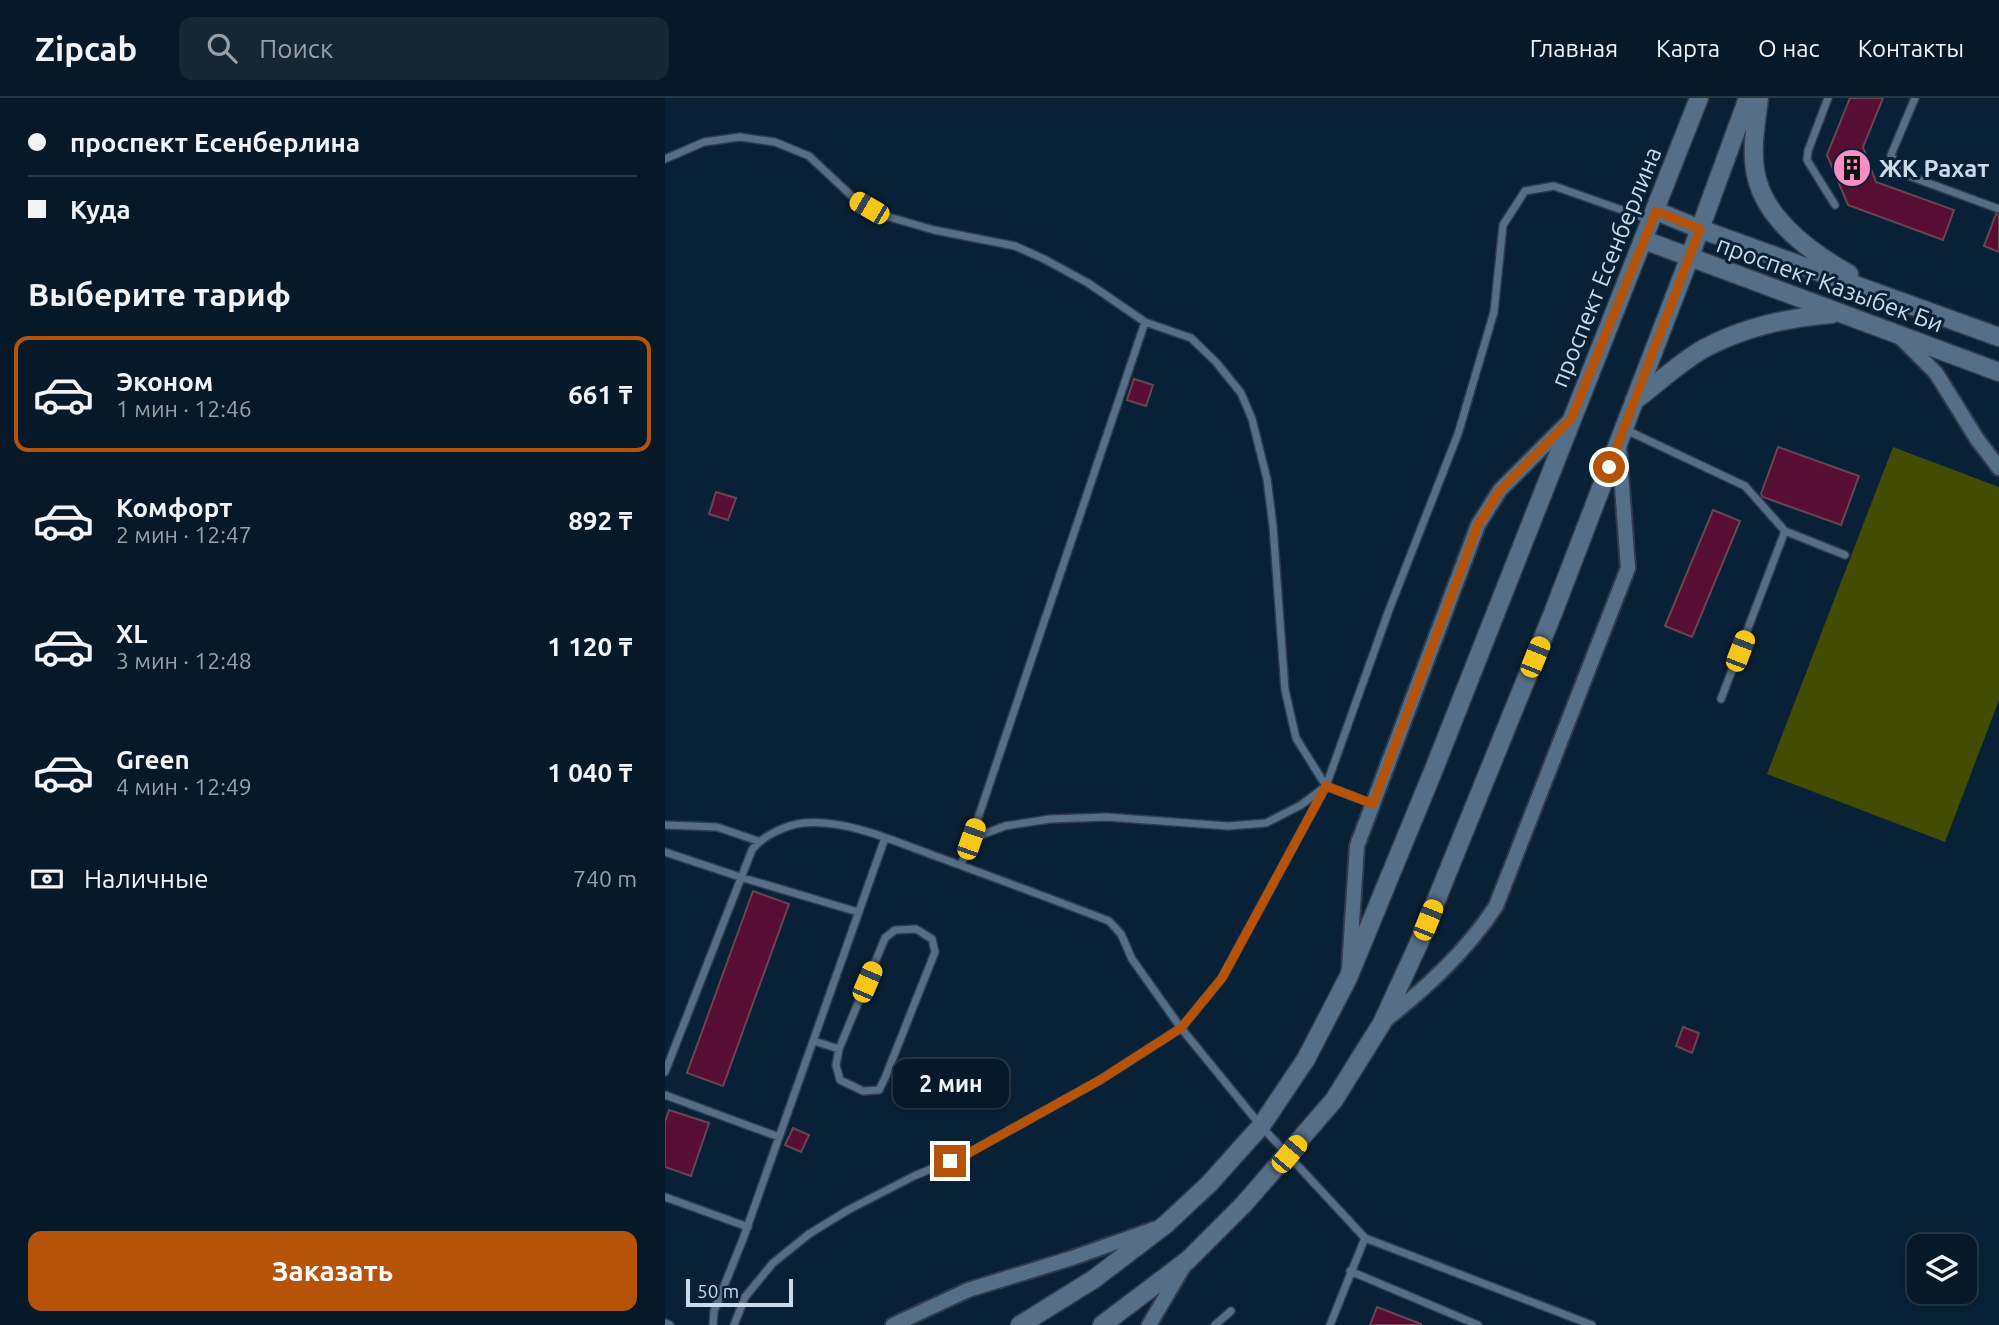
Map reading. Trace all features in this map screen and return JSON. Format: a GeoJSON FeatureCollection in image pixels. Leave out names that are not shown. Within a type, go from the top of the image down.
{"type":"FeatureCollection","features":[{"type":"Feature","properties":{"kind":"street","name":"проспект Есенберлина"},"geometry":{"type":"LineString","coordinates":[[1020,1325],[1094,1279],[1165,1225],[1209,1184],[1261,1126],[1306,1059],[1348,978],[1434,769],[1699,98]]}},
{"type":"Feature","properties":{"kind":"street"},"geometry":{"type":"LineString","coordinates":[[1102,1325],[1188,1260],[1244,1204],[1334,1100],[1382,1023],[1424,932],[1553,613],[1748,98]]}},
{"type":"Feature","properties":{"kind":"street"},"geometry":{"type":"LineString","coordinates":[[1759,98],[1754,153],[1756,178],[1765,200],[1785,226],[1826,261],[1889,297]]}},
{"type":"Feature","properties":{"kind":"street","name":"проспект Казыбек Би"},"geometry":{"type":"LineString","coordinates":[[1654,216],[1700,229],[1999,337]]}},
{"type":"Feature","properties":{"kind":"street","name":"проспект Казыбек Би"},"geometry":{"type":"LineString","coordinates":[[1644,240],[1689,259],[1999,372]]}},
{"type":"Feature","properties":{"kind":"street"},"geometry":{"type":"LineString","coordinates":[[1635,401],[1701,350],[1745,329],[1801,317],[1839,313]]}},
{"type":"Feature","properties":{"kind":"street"},"geometry":{"type":"LineString","coordinates":[[1898,335],[1935,373],[1999,468]]}},
{"type":"Feature","properties":{"kind":"street"},"geometry":{"type":"LineString","coordinates":[[1348,978],[1357,846],[1478,525],[1500,490],[1571,419]]}},
{"type":"Feature","properties":{"kind":"street"},"geometry":{"type":"LineString","coordinates":[[1382,1023],[1423,991],[1477,935],[1496,906],[1628,568],[1621,435]]}},
{"type":"Feature","properties":{"kind":"street"},"geometry":{"type":"LineString","coordinates":[[893,1325],[968,1290],[1072,1258],[1165,1225]]}},
{"type":"Feature","properties":{"kind":"street"},"geometry":{"type":"LineString","coordinates":[[1149,1325],[1188,1260]]}},
{"type":"Feature","properties":{"kind":"lane"},"geometry":{"type":"LineString","coordinates":[[1828,98],[1807,160],[1835,205]]}},
{"type":"Feature","properties":{"kind":"lane"},"geometry":{"type":"LineString","coordinates":[[1915,98],[1891,155],[1901,173],[1999,208]]}},
{"type":"Feature","properties":{"kind":"lane"},"geometry":{"type":"LineString","coordinates":[[665,159],[704,142],[740,137],[775,142],[809,156],[856,200],[882,215],[934,230],[1015,246],[1088,283],[1145,322],[1191,338],[1216,362],[1241,393],[1252,419],[1267,479],[1272,514],[1285,690],[1296,738],[1326,786],[1373,804]]}},
{"type":"Feature","properties":{"kind":"lane"},"geometry":{"type":"LineString","coordinates":[[734,1325],[745,1297],[773,1262],[809,1234],[848,1210],[914,1176],[967,1154],[1100,1080],[1181,1028],[1222,978],[1326,786],[1389,610],[1458,434],[1494,312],[1503,225],[1525,191],[1554,186],[1654,216]]}},
{"type":"Feature","properties":{"kind":"lane"},"geometry":{"type":"LineString","coordinates":[[961,865],[1145,322]]}},
{"type":"Feature","properties":{"kind":"lane"},"geometry":{"type":"LineString","coordinates":[[1621,435],[1745,486],[1785,531],[1845,555]]}},
{"type":"Feature","properties":{"kind":"lane"},"geometry":{"type":"LineString","coordinates":[[1721,699],[1785,531]]}},
{"type":"Feature","properties":{"kind":"lane"},"geometry":{"type":"LineString","coordinates":[[971,839],[1005,826],[1050,819],[1107,817],[1228,826],[1266,823],[1301,806],[1326,786]]}},
{"type":"Feature","properties":{"kind":"lane"},"geometry":{"type":"LineString","coordinates":[[665,1072],[740,877],[758,841],[802,823],[840,825],[961,865],[1109,921],[1121,934],[1132,960],[1181,1028],[1261,1126],[1365,1238],[1592,1325]]}},
{"type":"Feature","properties":{"kind":"lane"},"geometry":{"type":"LineString","coordinates":[[665,825],[717,827],[758,841]]}},
{"type":"Feature","properties":{"kind":"lane"},"geometry":{"type":"LineString","coordinates":[[713,1325],[714,1311],[748,1227],[885,838]]}},
{"type":"Feature","properties":{"kind":"lane"},"geometry":{"type":"LineString","coordinates":[[665,852],[858,912]]}},
{"type":"Feature","properties":{"kind":"lane"},"geometry":{"type":"LineString","coordinates":[[916,929],[932,939],[935,952],[879,1090],[863,1091],[840,1080],[836,1065],[839,1049],[885,938],[895,930],[916,929]]}},
{"type":"Feature","properties":{"kind":"lane"},"geometry":{"type":"LineString","coordinates":[[814,1041],[839,1049]]}},
{"type":"Feature","properties":{"kind":"lane"},"geometry":{"type":"LineString","coordinates":[[665,1095],[779,1137]]}},
{"type":"Feature","properties":{"kind":"lane"},"geometry":{"type":"LineString","coordinates":[[665,1197],[748,1227]]}},
{"type":"Feature","properties":{"kind":"lane"},"geometry":{"type":"LineString","coordinates":[[1331,1325],[1365,1238]]}},
{"type":"Feature","properties":{"kind":"lane"},"geometry":{"type":"LineString","coordinates":[[1350,1271],[1478,1325]]}},
{"type":"Feature","properties":{"kind":"lane"},"geometry":{"type":"LineString","coordinates":[[1215,1325],[1231,1311]]}},
{"type":"Feature","properties":{"kind":"lane"},"geometry":{"type":"LineString","coordinates":[[665,1323],[670,1325]]}},
{"type":"Feature","properties":{"kind":"green space"},"geometry":{"type":"Polygon","coordinates":[[[1893,447],[1999,487],[1999,700],[1945,842],[1767,774],[1893,447]]]}},
{"type":"Feature","properties":{"kind":"building","name":"ЖК Рахат"},"geometry":{"type":"Polygon","coordinates":[[[1850,98],[1883,98],[1863,147],[1876,182],[1954,210],[1943,240],[1848,205],[1827,155],[1850,98]]]}},
{"type":"Feature","properties":{"kind":"building","name":"ЖК Рахат"},"geometry":{"type":"Polygon","coordinates":[[[1996,214],[1999,215],[1999,252],[1984,246],[1996,214]]]}},
{"type":"Feature","properties":{"kind":"building"},"geometry":{"type":"Polygon","coordinates":[[[1134,379],[1153,385],[1146,406],[1127,400],[1134,379]]]}},
{"type":"Feature","properties":{"kind":"building"},"geometry":{"type":"Polygon","coordinates":[[[1778,447],[1859,476],[1841,525],[1763,497],[1761,494],[1778,447]]]}},
{"type":"Feature","properties":{"kind":"building"},"geometry":{"type":"Polygon","coordinates":[[[716,492],[736,498],[728,520],[709,514],[716,492]]]}},
{"type":"Feature","properties":{"kind":"building"},"geometry":{"type":"Polygon","coordinates":[[[1713,510],[1740,521],[1692,637],[1665,626],[1713,510]]]}},
{"type":"Feature","properties":{"kind":"building"},"geometry":{"type":"Polygon","coordinates":[[[753,891],[789,904],[723,1086],[687,1073],[753,891]]]}},
{"type":"Feature","properties":{"kind":"building"},"geometry":{"type":"Polygon","coordinates":[[[1683,1027],[1699,1033],[1692,1053],[1676,1046],[1683,1027]]]}},
{"type":"Feature","properties":{"kind":"building"},"geometry":{"type":"Polygon","coordinates":[[[669,1110],[709,1123],[691,1176],[665,1167],[665,1122],[669,1110]]]}},
{"type":"Feature","properties":{"kind":"building"},"geometry":{"type":"Polygon","coordinates":[[[793,1128],[809,1135],[801,1152],[785,1145],[793,1128]]]}},
{"type":"Feature","properties":{"kind":"building"},"geometry":{"type":"Polygon","coordinates":[[[1377,1307],[1421,1324],[1421,1325],[1370,1325],[1377,1307]]]}},
{"type":"Feature","properties":{"kind":"place","name":"ЖК Рахат"},"geometry":{"type":"Point","coordinates":[1852,168]}},
{"type":"Feature","properties":{"kind":"route"},"geometry":{"type":"LineString","coordinates":[[950,1161],[1100,1080],[1181,1028],[1222,978],[1326,786],[1373,804],[1478,525],[1500,490],[1571,419],[1656,211],[1700,229],[1609,467]]}}]}
